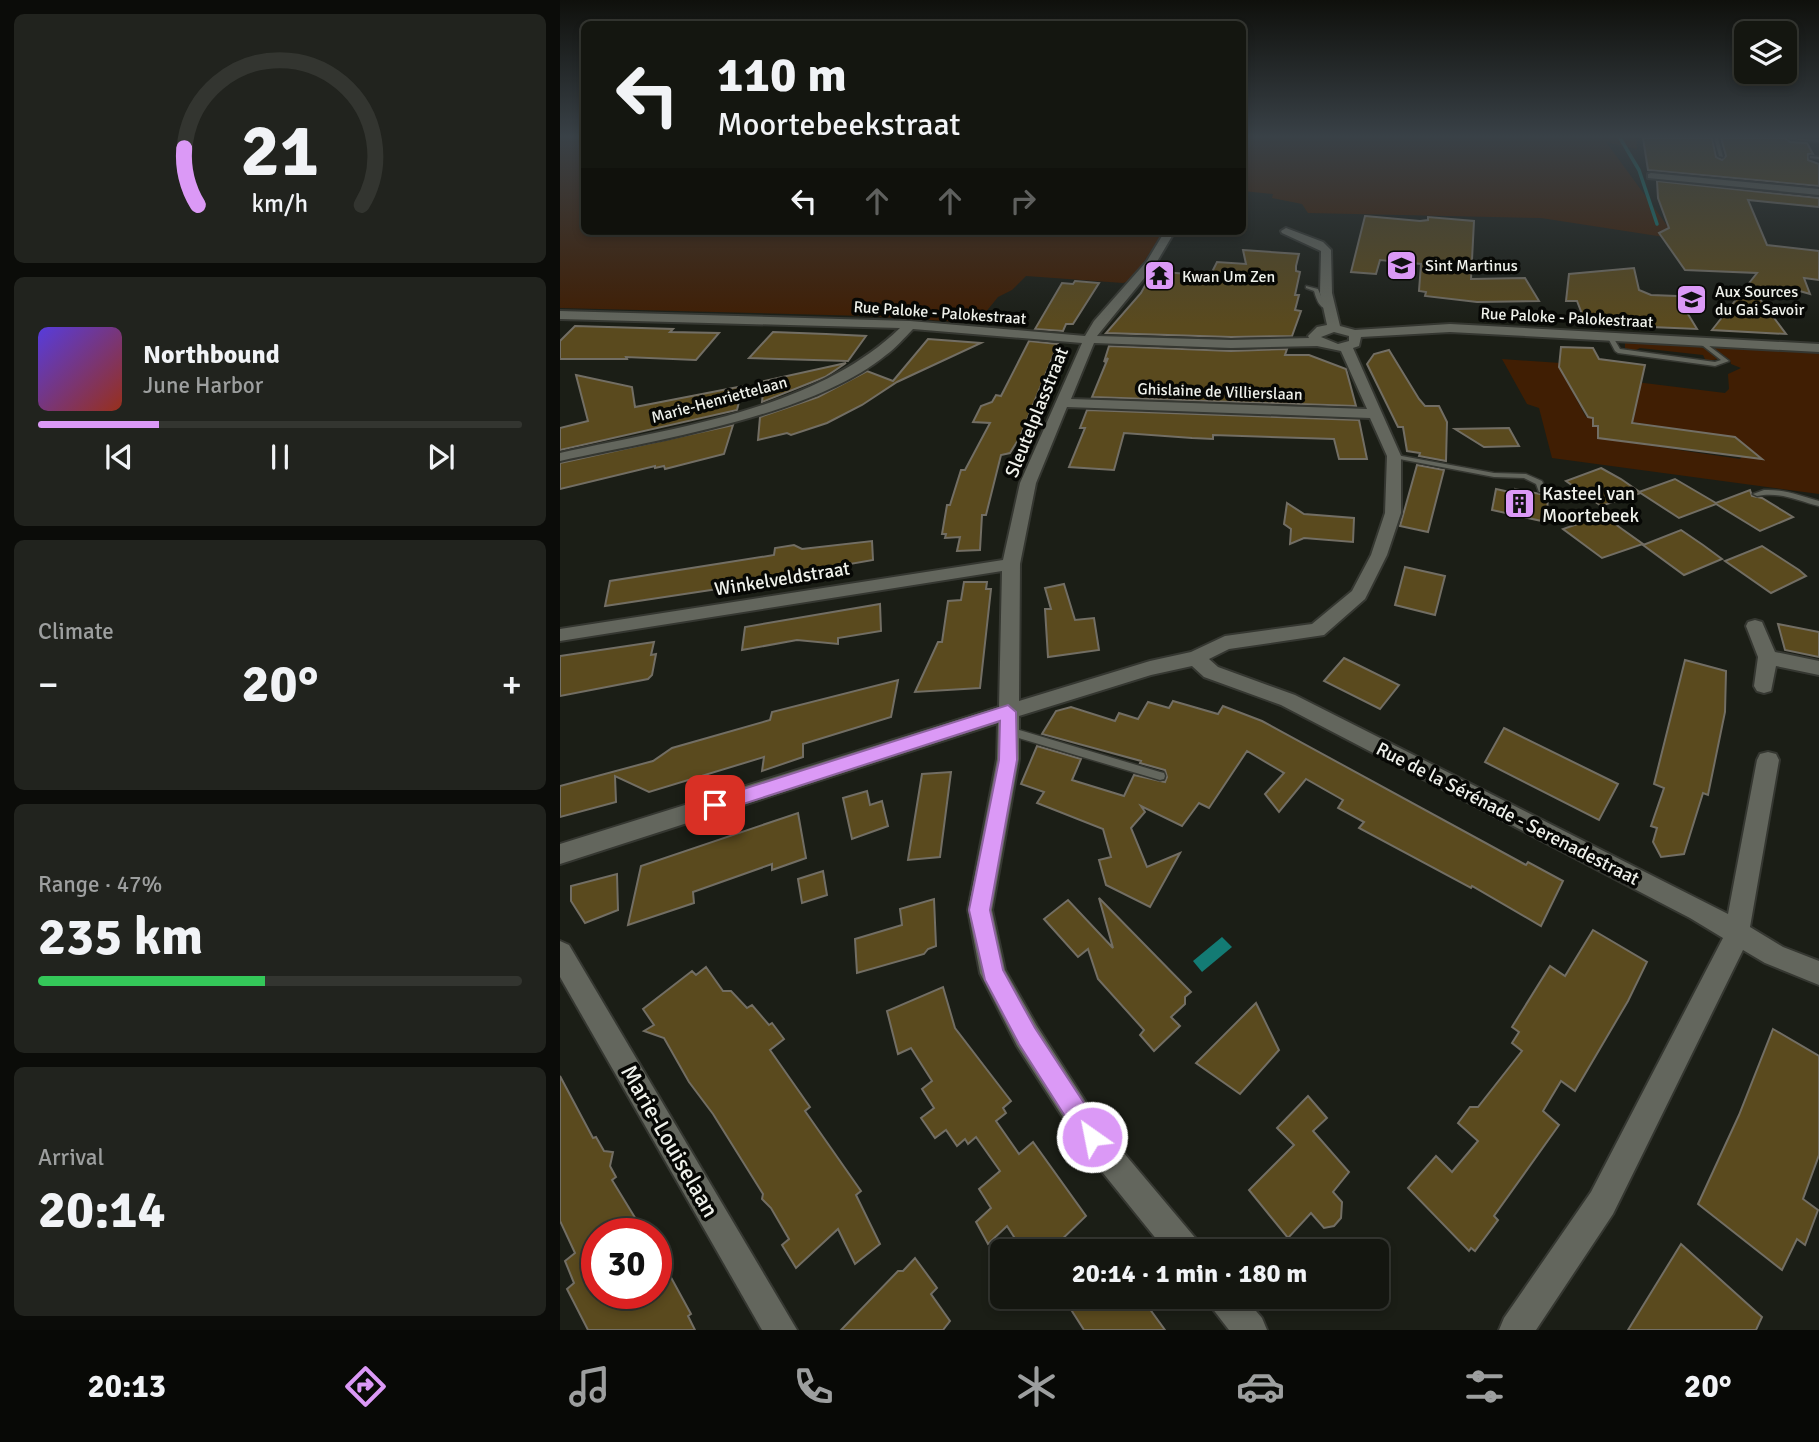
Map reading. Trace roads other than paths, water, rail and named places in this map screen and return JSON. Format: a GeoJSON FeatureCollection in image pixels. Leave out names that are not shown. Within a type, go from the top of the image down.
{"type":"FeatureCollection","features":[{"type":"Feature","properties":{"kind":"street"},"geometry":{"type":"LineString","coordinates":[[1286,231],[1319,244],[1325,250],[1326,293],[1334,328],[1316,332],[1315,339],[1318,342]]}},
{"type":"Feature","properties":{"kind":"street"},"geometry":{"type":"LineString","coordinates":[[1090,338],[1098,324],[1152,263],[1168,235]]}},
{"type":"Feature","properties":{"kind":"street","name":"Rue Paloke - Palokestraat"},"geometry":{"type":"LineString","coordinates":[[562,316],[909,325],[1059,338],[1231,344],[1318,342],[1330,347],[1350,341],[1450,328],[1819,348]]}},
{"type":"Feature","properties":{"kind":"street","name":"Marie-Henriettelaan"},"geometry":{"type":"LineString","coordinates":[[560,457],[752,412],[800,395],[862,367],[886,350],[909,325]]}},
{"type":"Feature","properties":{"kind":"street","name":"Rue Paloke - Palokestraat"},"geometry":{"type":"LineString","coordinates":[[1334,328],[1350,341]]}},
{"type":"Feature","properties":{"kind":"street","name":"Sleutelplasstraat"},"geometry":{"type":"LineString","coordinates":[[1009,721],[1011,564],[1028,483],[1090,338]]}},
{"type":"Feature","properties":{"kind":"street"},"geometry":{"type":"LineString","coordinates":[[560,854],[1009,721],[1150,668],[1196,658],[1225,643],[1317,630],[1359,596],[1379,555],[1392,513],[1394,456],[1350,341]]}},
{"type":"Feature","properties":{"kind":"street","name":"Ghislaine de Villierslaan"},"geometry":{"type":"LineString","coordinates":[[1060,403],[1377,414]]}},
{"type":"Feature","properties":{"kind":"street","name":"Winkelveldstraat"},"geometry":{"type":"LineString","coordinates":[[560,635],[1011,564]]}},
{"type":"Feature","properties":{"kind":"street"},"geometry":{"type":"LineString","coordinates":[[1755,626],[1768,657],[1764,686]]}},
{"type":"Feature","properties":{"kind":"street"},"geometry":{"type":"LineString","coordinates":[[1768,657],[1819,668]]}},
{"type":"Feature","properties":{"kind":"street","name":"Rue de la Sérénade - Serenadestraat"},"geometry":{"type":"LineString","coordinates":[[1196,658],[1211,672],[1288,700],[1426,773],[1501,807],[1699,910],[1774,955],[1819,973]]}},
{"type":"Feature","properties":{"kind":"street"},"geometry":{"type":"LineString","coordinates":[[1009,721],[1008,760],[979,910],[993,973],[1027,1036],[1092,1137],[1176,1239]]}},
{"type":"Feature","properties":{"kind":"street"},"geometry":{"type":"LineString","coordinates":[[1516,1330],[1602,1203],[1727,957],[1737,933],[1768,760]]}},
{"type":"Feature","properties":{"kind":"street","name":"Marie-Louiselaan"},"geometry":{"type":"LineString","coordinates":[[560,953],[780,1330]]}},
{"type":"Feature","properties":{"kind":"street"},"geometry":{"type":"LineString","coordinates":[[1233,1309],[1250,1330]]}},
{"type":"Feature","properties":{"kind":"lane"},"geometry":{"type":"LineString","coordinates":[[1308,288],[1316,290],[1321,304],[1330,309]]}},
{"type":"Feature","properties":{"kind":"lane"},"geometry":{"type":"LineString","coordinates":[[1611,338],[1618,351],[1715,364],[1726,361],[1700,341]]}},
{"type":"Feature","properties":{"kind":"lane"},"geometry":{"type":"LineString","coordinates":[[1394,456],[1494,475],[1526,476],[1539,483],[1542,490]]}},
{"type":"Feature","properties":{"kind":"lane"},"geometry":{"type":"LineString","coordinates":[[1757,494],[1763,492],[1790,496],[1819,504]]}},
{"type":"Feature","properties":{"kind":"lane"},"geometry":{"type":"LineString","coordinates":[[1009,721],[1160,776]]}},
{"type":"Feature","properties":{"kind":"water"},"geometry":{"type":"Polygon","coordinates":[[[1222,937],[1232,947],[1202,972],[1193,961],[1222,937]]]}},
{"type":"Feature","properties":{"kind":"waterway"},"geometry":{"type":"LineString","coordinates":[[1649,200],[1657,224]]}},
{"type":"Feature","properties":{"kind":"place","name":"Sint Martinus"},"geometry":{"type":"Point","coordinates":[1402,265]}},
{"type":"Feature","properties":{"kind":"place","name":"Kwan Um Zen"},"geometry":{"type":"Point","coordinates":[1159,276]}},
{"type":"Feature","properties":{"kind":"place","name":"Aux Sources du Gai Savoir"},"geometry":{"type":"Point","coordinates":[1692,300]}},
{"type":"Feature","properties":{"kind":"place","name":"Kasteel van Moortebeek"},"geometry":{"type":"Point","coordinates":[1519,504]}}]}
